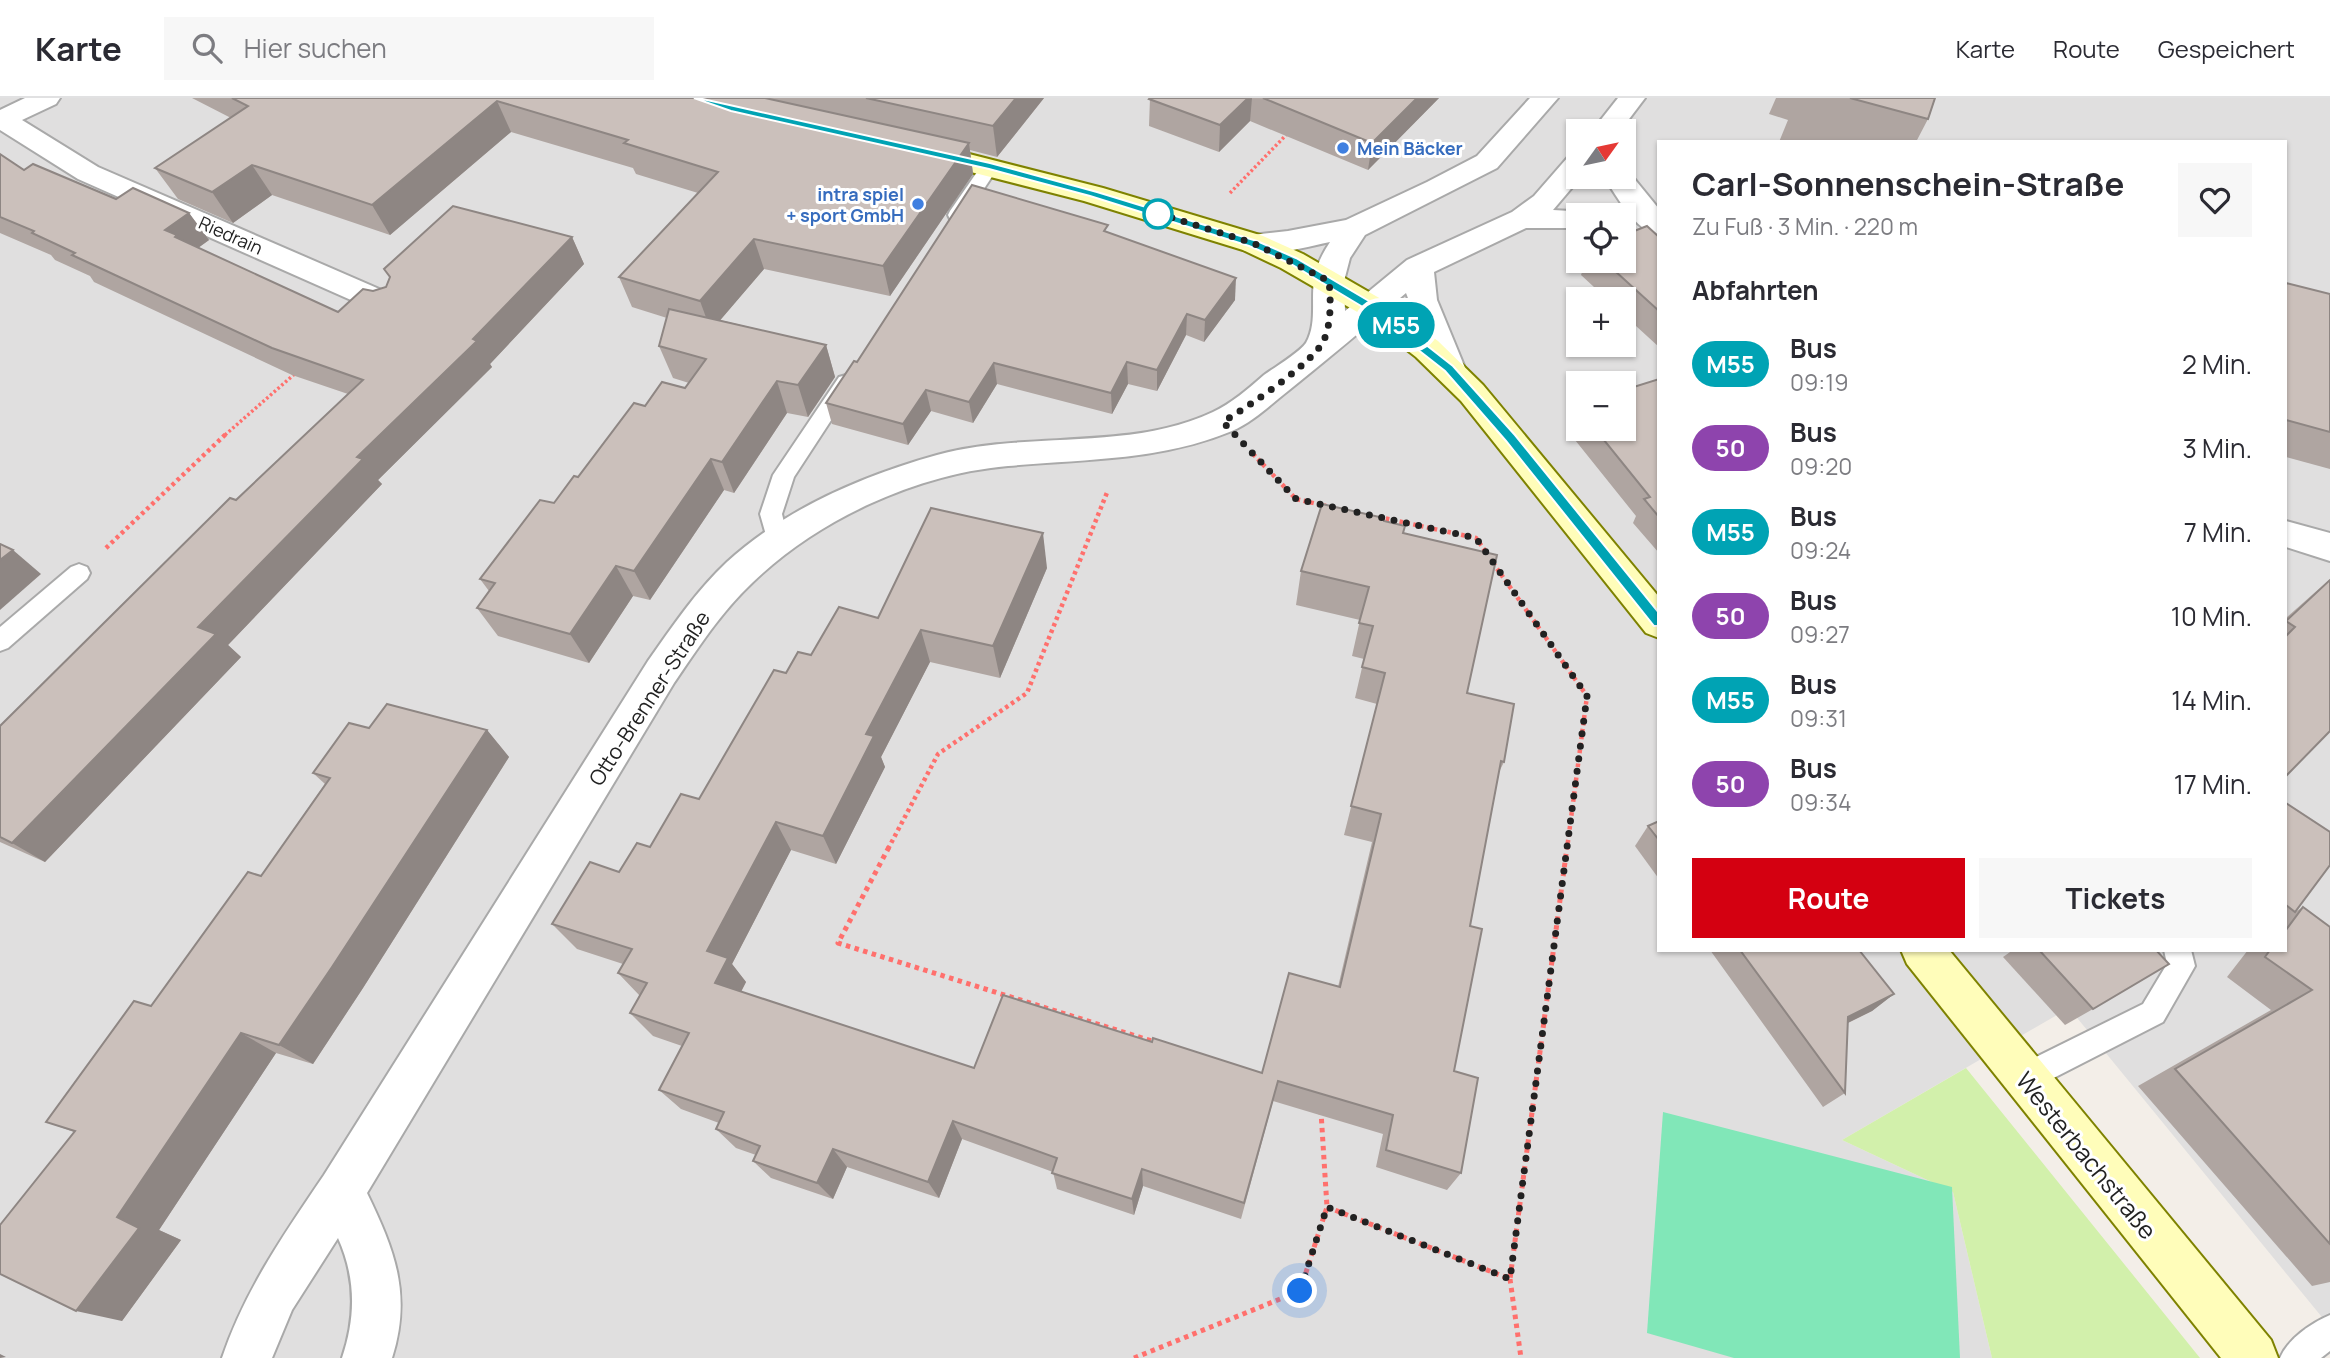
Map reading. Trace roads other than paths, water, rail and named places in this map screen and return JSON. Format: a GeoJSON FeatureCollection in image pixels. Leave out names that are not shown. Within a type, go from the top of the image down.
{"type":"FeatureCollection","features":[{"type":"Feature","properties":{"kind":"main road"},"geometry":{"type":"LineString","coordinates":[[894,145],[990,166],[1093,194],[1253,243],[1329,281],[1370,306],[1449,368],[1510,438],[1657,621]]}},
{"type":"Feature","properties":{"kind":"main road","name":"Westerbachstraße"},"geometry":{"type":"LineString","coordinates":[[1924,952],[2253,1358]]}},
{"type":"Feature","properties":{"kind":"street"},"geometry":{"type":"LineString","coordinates":[[1,120],[47,98]]}},
{"type":"Feature","properties":{"kind":"street"},"geometry":{"type":"LineString","coordinates":[[1253,243],[1288,241],[1354,228],[1487,162],[1545,98]]}},
{"type":"Feature","properties":{"kind":"street"},"geometry":{"type":"LineString","coordinates":[[1615,119],[1632,98]]}},
{"type":"Feature","properties":{"kind":"street","name":"Riedrain"},"geometry":{"type":"LineString","coordinates":[[1,120],[88,173],[390,305]]}},
{"type":"Feature","properties":{"kind":"street"},"geometry":{"type":"LineString","coordinates":[[1329,281],[1359,280],[1419,267],[1522,219],[1544,202],[1566,177]]}},
{"type":"Feature","properties":{"kind":"street"},"geometry":{"type":"LineString","coordinates":[[1626,189],[1657,225]]}},
{"type":"Feature","properties":{"kind":"street"},"geometry":{"type":"LineString","coordinates":[[1522,219],[1566,219]]}},
{"type":"Feature","properties":{"kind":"street"},"geometry":{"type":"LineString","coordinates":[[1320,348],[1330,312],[1329,281],[1335,258],[1354,228]]}},
{"type":"Feature","properties":{"kind":"street"},"geometry":{"type":"LineString","coordinates":[[1636,232],[1657,238]]}},
{"type":"Feature","properties":{"kind":"street"},"geometry":{"type":"LineString","coordinates":[[1419,267],[1422,300],[1449,368]]}},
{"type":"Feature","properties":{"kind":"street","name":"Otto-Brenner-Straße"},"geometry":{"type":"LineString","coordinates":[[247,1358],[254,1334],[271,1298],[341,1192],[661,672],[699,617],[741,571],[810,521],[905,478],[1002,454],[1125,447],[1195,433],[1223,422],[1246,407],[1419,267]]}},
{"type":"Feature","properties":{"kind":"street"},"geometry":{"type":"LineString","coordinates":[[2287,534],[2330,547]]}},
{"type":"Feature","properties":{"kind":"street"},"geometry":{"type":"LineString","coordinates":[[341,1192],[373,1263],[380,1301],[376,1337],[367,1358]]}},
{"type":"Feature","properties":{"kind":"lane"},"geometry":{"type":"LineString","coordinates":[[944,235],[990,166]]}},
{"type":"Feature","properties":{"kind":"lane"},"geometry":{"type":"LineString","coordinates":[[778,543],[771,513],[784,475],[860,361]]}},
{"type":"Feature","properties":{"kind":"lane"},"geometry":{"type":"LineString","coordinates":[[0,641],[79,573]]}},
{"type":"Feature","properties":{"kind":"lane"},"geometry":{"type":"LineString","coordinates":[[2024,1079],[2153,1013],[2181,966],[2178,952]]}},
{"type":"Feature","properties":{"kind":"lane"},"geometry":{"type":"LineString","coordinates":[[2297,1358],[2330,1331]]}},
{"type":"Feature","properties":{"kind":"place","name":"Mein Bäcker"},"geometry":{"type":"Point","coordinates":[1343,148]}},
{"type":"Feature","properties":{"kind":"place","name":"intra spiel + sport GmbH"},"geometry":{"type":"Point","coordinates":[918,204]}}]}
